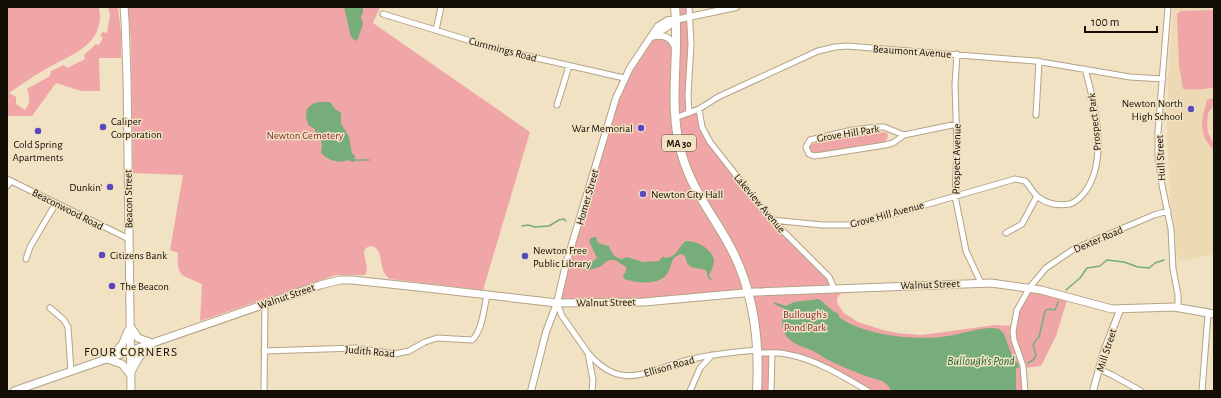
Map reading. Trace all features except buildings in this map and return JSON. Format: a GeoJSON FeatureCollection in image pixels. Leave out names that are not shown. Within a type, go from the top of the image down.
{"type":"FeatureCollection","features":[{"type":"Feature","properties":{"kind":"main road","name":"Beacon Street"},"geometry":{"type":"LineString","coordinates":[[124,7],[131,391]]}},
{"type":"Feature","properties":{"kind":"main road","name":"MA 30"},"geometry":{"type":"LineString","coordinates":[[675,7],[676,48],[674,118],[687,171],[698,194],[734,253],[749,292],[758,352],[757,391]]}},
{"type":"Feature","properties":{"kind":"main road","name":"Walnut Street"},"geometry":{"type":"LineString","coordinates":[[14,391],[320,285],[340,280],[396,284],[557,303],[644,302],[749,292],[981,283],[1030,287],[1104,308],[1120,310],[1163,307],[1211,314]]}},
{"type":"Feature","properties":{"kind":"main road"},"geometry":{"type":"LineString","coordinates":[[107,359],[114,360],[122,364],[130,374],[139,356],[152,343],[138,338],[130,326]]}},
{"type":"Feature","properties":{"kind":"main road"},"geometry":{"type":"LineString","coordinates":[[107,359],[122,345],[130,326]]}},
{"type":"Feature","properties":{"kind":"street"},"geometry":{"type":"LineString","coordinates":[[436,30],[441,7]]}},
{"type":"Feature","properties":{"kind":"street"},"geometry":{"type":"LineString","coordinates":[[689,7],[691,44],[688,103],[689,112]]}},
{"type":"Feature","properties":{"kind":"street"},"geometry":{"type":"LineString","coordinates":[[676,20],[736,7]]}},
{"type":"Feature","properties":{"kind":"street","name":"Hull Street"},"geometry":{"type":"LineString","coordinates":[[1168,7],[1158,132],[1158,156],[1172,236],[1173,269],[1178,295],[1178,308]]}},
{"type":"Feature","properties":{"kind":"street","name":"Cummings Road"},"geometry":{"type":"LineString","coordinates":[[383,14],[497,49],[624,78]]}},
{"type":"Feature","properties":{"kind":"street","name":"Homer Street"},"geometry":{"type":"LineString","coordinates":[[531,391],[546,332],[557,303],[566,264],[616,98],[624,78],[652,35],[671,25],[676,20]]}},
{"type":"Feature","properties":{"kind":"street"},"geometry":{"type":"LineString","coordinates":[[652,35],[666,36],[671,40],[676,48]]}},
{"type":"Feature","properties":{"kind":"street","name":"Beaumont Avenue"},"geometry":{"type":"LineString","coordinates":[[674,118],[699,109],[718,97],[818,51],[847,46],[1039,61],[1130,76],[1163,79]]}},
{"type":"Feature","properties":{"kind":"street","name":"Prospect Avenue"},"geometry":{"type":"LineString","coordinates":[[957,54],[955,85],[957,124],[955,196],[966,251],[981,283]]}},
{"type":"Feature","properties":{"kind":"street"},"geometry":{"type":"LineString","coordinates":[[1036,115],[1039,61]]}},
{"type":"Feature","properties":{"kind":"street"},"geometry":{"type":"LineString","coordinates":[[557,105],[569,66]]}},
{"type":"Feature","properties":{"kind":"street","name":"Prospect Park"},"geometry":{"type":"LineString","coordinates":[[999,183],[1015,179],[1023,180],[1029,185],[1037,196],[1045,202],[1054,205],[1073,203],[1080,198],[1092,180],[1098,154],[1098,137],[1092,94],[1085,69]]}},
{"type":"Feature","properties":{"kind":"street","name":"Lakeview Avenue"},"geometry":{"type":"LineString","coordinates":[[699,109],[702,127],[710,142],[772,220],[829,277],[834,288]]}},
{"type":"Feature","properties":{"kind":"street","name":"Grove Hill Park"},"geometry":{"type":"LineString","coordinates":[[904,135],[878,127],[817,137],[810,140],[806,147],[809,154],[814,156],[828,155],[885,145],[893,143],[904,135],[957,124]]}},
{"type":"Feature","properties":{"kind":"street","name":"Beaconwood Road"},"geometry":{"type":"LineString","coordinates":[[9,180],[129,239]]}},
{"type":"Feature","properties":{"kind":"street"},"geometry":{"type":"LineString","coordinates":[[7,186],[9,180]]}},
{"type":"Feature","properties":{"kind":"street","name":"Grove Hill Avenue"},"geometry":{"type":"LineString","coordinates":[[772,220],[822,226],[849,225],[887,216],[999,183]]}},
{"type":"Feature","properties":{"kind":"street"},"geometry":{"type":"LineString","coordinates":[[1006,233],[1022,224],[1037,196]]}},
{"type":"Feature","properties":{"kind":"street"},"geometry":{"type":"LineString","coordinates":[[26,259],[30,247],[56,203]]}},
{"type":"Feature","properties":{"kind":"street","name":"Dexter Road"},"geometry":{"type":"LineString","coordinates":[[1025,391],[1024,367],[1014,340],[1013,332],[1018,307],[1030,287],[1046,268],[1074,248],[1154,216],[1168,212]]}},
{"type":"Feature","properties":{"kind":"street","name":"Judith Road"},"geometry":{"type":"LineString","coordinates":[[264,351],[356,348],[395,354],[409,352],[425,342],[437,338],[472,340],[479,330],[487,295]]}},
{"type":"Feature","properties":{"kind":"street"},"geometry":{"type":"LineString","coordinates":[[557,303],[562,316],[588,353],[593,380],[592,391]]}},
{"type":"Feature","properties":{"kind":"street"},"geometry":{"type":"LineString","coordinates":[[264,391],[265,304]]}},
{"type":"Feature","properties":{"kind":"street"},"geometry":{"type":"LineString","coordinates":[[50,308],[64,320],[68,327],[71,371]]}},
{"type":"Feature","properties":{"kind":"street","name":"Mill Street"},"geometry":{"type":"LineString","coordinates":[[1093,391],[1099,369],[1120,310]]}},
{"type":"Feature","properties":{"kind":"street"},"geometry":{"type":"LineString","coordinates":[[1202,391],[1211,314]]}},
{"type":"Feature","properties":{"kind":"street","name":"Ellison Road"},"geometry":{"type":"LineString","coordinates":[[588,353],[605,369],[614,373],[634,376],[646,374],[687,360],[712,354],[758,352],[788,354],[845,377],[868,391]]}},
{"type":"Feature","properties":{"kind":"street"},"geometry":{"type":"LineString","coordinates":[[771,391],[772,353]]}},
{"type":"Feature","properties":{"kind":"street"},"geometry":{"type":"LineString","coordinates":[[690,391],[700,368],[712,354]]}},
{"type":"Feature","properties":{"kind":"street"},"geometry":{"type":"LineString","coordinates":[[1099,369],[1141,391]]}},
{"type":"Feature","properties":{"kind":"shaded area","name":"Newton North High School"},"geometry":{"type":"Polygon","coordinates":[[[1173,7],[1214,7],[1214,254],[1177,262],[1175,229],[1171,205],[1167,138],[1168,79],[1173,7]]]}},
{"type":"Feature","properties":{"kind":"green space"},"geometry":{"type":"Polygon","coordinates":[[[7,7],[99,7],[100,20],[97,31],[85,47],[36,75],[9,93],[16,97],[16,104],[25,110],[29,100],[27,89],[50,76],[51,71],[64,65],[67,68],[85,59],[84,55],[96,44],[99,45],[103,38],[100,35],[103,32],[107,33],[110,15],[108,7],[118,7],[121,33],[121,58],[99,58],[100,91],[81,91],[56,83],[32,116],[7,116],[7,7]]]}},
{"type":"Feature","properties":{"kind":"green space","name":"Newton Cemetery"},"geometry":{"type":"Polygon","coordinates":[[[128,7],[380,7],[373,23],[530,132],[483,290],[390,279],[383,271],[379,252],[372,246],[367,247],[364,253],[367,267],[365,275],[336,275],[200,321],[202,284],[185,277],[179,271],[178,253],[170,250],[183,175],[133,173],[131,42],[128,7]]]}},
{"type":"Feature","properties":{"kind":"green space","name":"Bullough's Pond Park"},"geometry":{"type":"Polygon","coordinates":[[[675,7],[689,7],[689,112],[699,109],[702,127],[750,193],[829,277],[834,288],[841,288],[841,293],[837,298],[837,303],[844,313],[858,322],[883,330],[922,335],[995,325],[1014,326],[1016,315],[1030,287],[1068,297],[1056,336],[1041,366],[1024,368],[1025,391],[868,391],[810,362],[772,353],[771,391],[757,391],[749,292],[644,302],[557,303],[616,98],[651,37],[657,36],[673,42],[675,7]]]}},
{"type":"Feature","properties":{"kind":"green space"},"geometry":{"type":"Polygon","coordinates":[[[1214,10],[1214,87],[1198,90],[1183,89],[1179,65],[1177,14],[1181,11],[1214,10]]]}},
{"type":"Feature","properties":{"kind":"green space"},"geometry":{"type":"Polygon","coordinates":[[[1214,98],[1214,105],[1208,113],[1207,124],[1208,133],[1214,144],[1214,150],[1205,139],[1202,120],[1206,100],[1214,98]]]}},
{"type":"Feature","properties":{"kind":"green space"},"geometry":{"type":"Polygon","coordinates":[[[883,132],[887,133],[888,136],[886,141],[879,143],[834,152],[823,153],[809,151],[811,144],[847,136],[883,132]]]}},
{"type":"Feature","properties":{"kind":"water"},"geometry":{"type":"Polygon","coordinates":[[[344,7],[363,7],[361,17],[363,24],[357,41],[351,37],[344,7]]]}},
{"type":"Feature","properties":{"kind":"water"},"geometry":{"type":"Polygon","coordinates":[[[319,102],[330,102],[335,109],[341,113],[341,123],[349,137],[352,153],[355,156],[354,162],[348,160],[341,162],[334,161],[321,153],[321,141],[315,136],[315,129],[309,126],[306,117],[309,107],[319,102]]]}},
{"type":"Feature","properties":{"kind":"water"},"geometry":{"type":"Polygon","coordinates":[[[596,237],[598,243],[609,246],[612,253],[617,258],[622,259],[627,257],[643,262],[659,261],[663,256],[665,258],[673,256],[686,241],[694,242],[703,246],[713,256],[714,262],[709,276],[714,281],[708,278],[706,270],[691,267],[687,263],[685,256],[681,254],[673,260],[669,271],[663,278],[653,282],[635,282],[624,279],[623,277],[626,267],[615,260],[607,261],[600,267],[585,271],[582,266],[597,258],[589,241],[596,237]]]}},
{"type":"Feature","properties":{"kind":"water","name":"Bullough's Pond"},"geometry":{"type":"Polygon","coordinates":[[[819,299],[831,310],[837,313],[840,318],[852,325],[865,330],[894,336],[923,338],[954,335],[988,328],[999,329],[1004,334],[1014,361],[1018,363],[1019,367],[1016,369],[1016,391],[891,391],[883,382],[826,359],[788,338],[784,332],[782,324],[785,309],[774,304],[774,302],[786,306],[794,302],[819,299]]]}},
{"type":"Feature","properties":{"kind":"waterway"},"geometry":{"type":"LineString","coordinates":[[355,160],[369,160]]}},
{"type":"Feature","properties":{"kind":"waterway"},"geometry":{"type":"LineString","coordinates":[[522,226],[549,226],[559,220],[564,219],[566,221]]}},
{"type":"Feature","properties":{"kind":"waterway"},"geometry":{"type":"LineString","coordinates":[[1066,290],[1080,278],[1087,268],[1100,266],[1107,260],[1124,262],[1138,267],[1149,268],[1155,263],[1164,260]]}},
{"type":"Feature","properties":{"kind":"waterway"},"geometry":{"type":"LineString","coordinates":[[1028,363],[1036,356],[1034,344],[1039,337],[1045,311],[1048,309],[1055,310],[1058,302]]}},
{"type":"Feature","properties":{"kind":"place","name":"Newton North High School"},"geometry":{"type":"Point","coordinates":[1191,109]}},
{"type":"Feature","properties":{"kind":"place","name":"Caliper Corporation"},"geometry":{"type":"Point","coordinates":[103,127]}},
{"type":"Feature","properties":{"kind":"place","name":"War Memorial"},"geometry":{"type":"Point","coordinates":[641,128]}},
{"type":"Feature","properties":{"kind":"place","name":"Cold Spring Apartments"},"geometry":{"type":"Point","coordinates":[38,131]}},
{"type":"Feature","properties":{"kind":"place","name":"Dunkin'"},"geometry":{"type":"Point","coordinates":[110,187]}},
{"type":"Feature","properties":{"kind":"place","name":"Newton City Hall"},"geometry":{"type":"Point","coordinates":[643,194]}},
{"type":"Feature","properties":{"kind":"place","name":"Citizens Bank"},"geometry":{"type":"Point","coordinates":[102,255]}},
{"type":"Feature","properties":{"kind":"place","name":"Newton Free Public Library"},"geometry":{"type":"Point","coordinates":[525,256]}},
{"type":"Feature","properties":{"kind":"place","name":"The Beacon"},"geometry":{"type":"Point","coordinates":[112,286]}},
{"type":"Feature","properties":{"kind":"district","name":"FOUR CORNERS"},"geometry":{"type":"Point","coordinates":[131,351]}}]}
